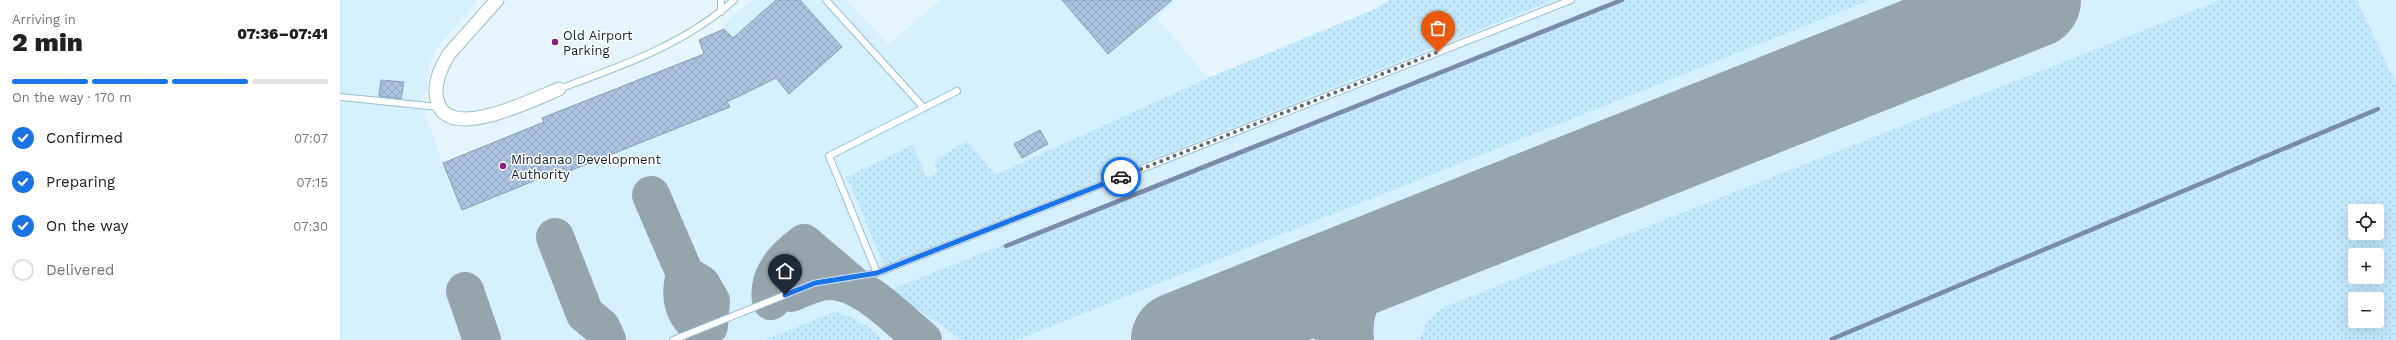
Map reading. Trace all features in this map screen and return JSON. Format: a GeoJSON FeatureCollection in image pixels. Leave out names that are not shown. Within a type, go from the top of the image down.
{"type":"FeatureCollection","features":[{"type":"Feature","properties":{"kind":"street"},"geometry":{"type":"LineString","coordinates":[[497,0],[448,54],[436,86],[439,107],[453,117],[471,120],[484,118],[559,90]]}},
{"type":"Feature","properties":{"kind":"lane"},"geometry":{"type":"LineString","coordinates":[[721,0],[721,12]]}},
{"type":"Feature","properties":{"kind":"lane"},"geometry":{"type":"LineString","coordinates":[[559,90],[661,49],[703,25],[734,0]]}},
{"type":"Feature","properties":{"kind":"lane"},"geometry":{"type":"LineString","coordinates":[[826,0],[924,108]]}},
{"type":"Feature","properties":{"kind":"lane"},"geometry":{"type":"LineString","coordinates":[[673,340],[815,283],[877,273],[1571,0]]}},
{"type":"Feature","properties":{"kind":"lane"},"geometry":{"type":"LineString","coordinates":[[877,273],[829,156],[957,91]]}},
{"type":"Feature","properties":{"kind":"lane"},"geometry":{"type":"LineString","coordinates":[[340,98],[439,107]]}},
{"type":"Feature","properties":{"kind":"shaded area"},"geometry":{"type":"Polygon","coordinates":[[[340,0],[478,0],[436,49],[429,65],[428,90],[422,97],[422,106],[443,163],[544,123],[542,118],[704,54],[699,40],[724,29],[723,24],[753,0],[846,0],[888,44],[941,0],[1179,0],[1157,18],[1208,78],[1375,9],[1390,0],[2396,0],[2396,340],[340,340],[340,0]]]}},
{"type":"Feature","properties":{"kind":"shaded area"},"geometry":{"type":"Polygon","coordinates":[[[1390,0],[1553,0],[884,266],[847,177],[912,145],[927,177],[938,173],[934,162],[967,140],[995,175],[1208,78],[1375,9],[1390,0]]]}},
{"type":"Feature","properties":{"kind":"shaded area"},"geometry":{"type":"Polygon","coordinates":[[[1614,0],[1870,0],[1017,340],[962,340],[890,290],[1614,0]]]}},
{"type":"Feature","properties":{"kind":"shaded area"},"geometry":{"type":"Polygon","coordinates":[[[2220,0],[2357,0],[2396,84],[2396,340],[1420,340],[1427,322],[1444,307],[2220,0]]]}},
{"type":"Feature","properties":{"kind":"shaded area"},"geometry":{"type":"Polygon","coordinates":[[[835,312],[873,330],[882,340],[764,340],[835,312]]]}},
{"type":"Feature","properties":{"kind":"building"},"geometry":{"type":"Polygon","coordinates":[[[776,0],[800,0],[842,47],[789,94],[776,78],[727,102],[730,107],[562,174],[561,170],[462,210],[443,163],[544,122],[542,118],[704,54],[699,40],[724,29],[733,38],[776,0]]]}},
{"type":"Feature","properties":{"kind":"building"},"geometry":{"type":"Polygon","coordinates":[[[1062,0],[1172,0],[1108,54],[1062,0]]]}},
{"type":"Feature","properties":{"kind":"building"},"geometry":{"type":"Polygon","coordinates":[[[381,80],[404,82],[401,99],[379,96],[381,80]]]}},
{"type":"Feature","properties":{"kind":"building"},"geometry":{"type":"Polygon","coordinates":[[[1040,130],[1048,144],[1022,158],[1014,144],[1040,130]]]}},
{"type":"Feature","properties":{"kind":"waterway"},"geometry":{"type":"LineString","coordinates":[[1006,246],[1622,0]]}},
{"type":"Feature","properties":{"kind":"waterway"},"geometry":{"type":"LineString","coordinates":[[1832,339],[2378,109]]}},
{"type":"Feature","properties":{"kind":"taxiway"},"geometry":{"type":"LineString","coordinates":[[651,195],[685,274],[701,284],[711,301],[709,326]]}},
{"type":"Feature","properties":{"kind":"taxiway"},"geometry":{"type":"LineString","coordinates":[[555,237],[585,314],[601,327],[607,340]]}},
{"type":"Feature","properties":{"kind":"taxiway"},"geometry":{"type":"LineString","coordinates":[[771,301],[770,292],[775,275],[790,254],[804,243],[858,289]]}},
{"type":"Feature","properties":{"kind":"taxiway"},"geometry":{"type":"LineString","coordinates":[[1355,340],[1355,325],[1361,299],[1385,268],[1406,250]]}},
{"type":"Feature","properties":{"kind":"taxiway"},"geometry":{"type":"LineString","coordinates":[[685,274],[682,297],[686,311],[695,323],[702,328]]}},
{"type":"Feature","properties":{"kind":"taxiway"},"geometry":{"type":"LineString","coordinates":[[791,293],[819,282],[841,282],[867,294],[891,312],[923,340]]}},
{"type":"Feature","properties":{"kind":"taxiway"},"geometry":{"type":"LineString","coordinates":[[465,291],[482,340]]}},
{"type":"Feature","properties":{"kind":"taxiway"},"geometry":{"type":"LineString","coordinates":[[1260,308],[1284,309],[1317,318],[1336,331],[1344,340]]}},
{"type":"Feature","properties":{"kind":"runway"},"geometry":{"type":"LineString","coordinates":[[1179,340],[2033,0]]}},
{"type":"Feature","properties":{"kind":"way so far"},"geometry":{"type":"LineString","coordinates":[[1121,177],[1438,52]]}},
{"type":"Feature","properties":{"kind":"place","name":"Old Airport Parking"},"geometry":{"type":"Point","coordinates":[555,42]}},
{"type":"Feature","properties":{"kind":"place","name":"Mindanao Development Authority"},"geometry":{"type":"Point","coordinates":[503,166]}},
{"type":"Feature","properties":{"kind":"route"},"geometry":{"type":"LineString","coordinates":[[785,295],[815,283],[877,273],[1121,177]]}}]}
